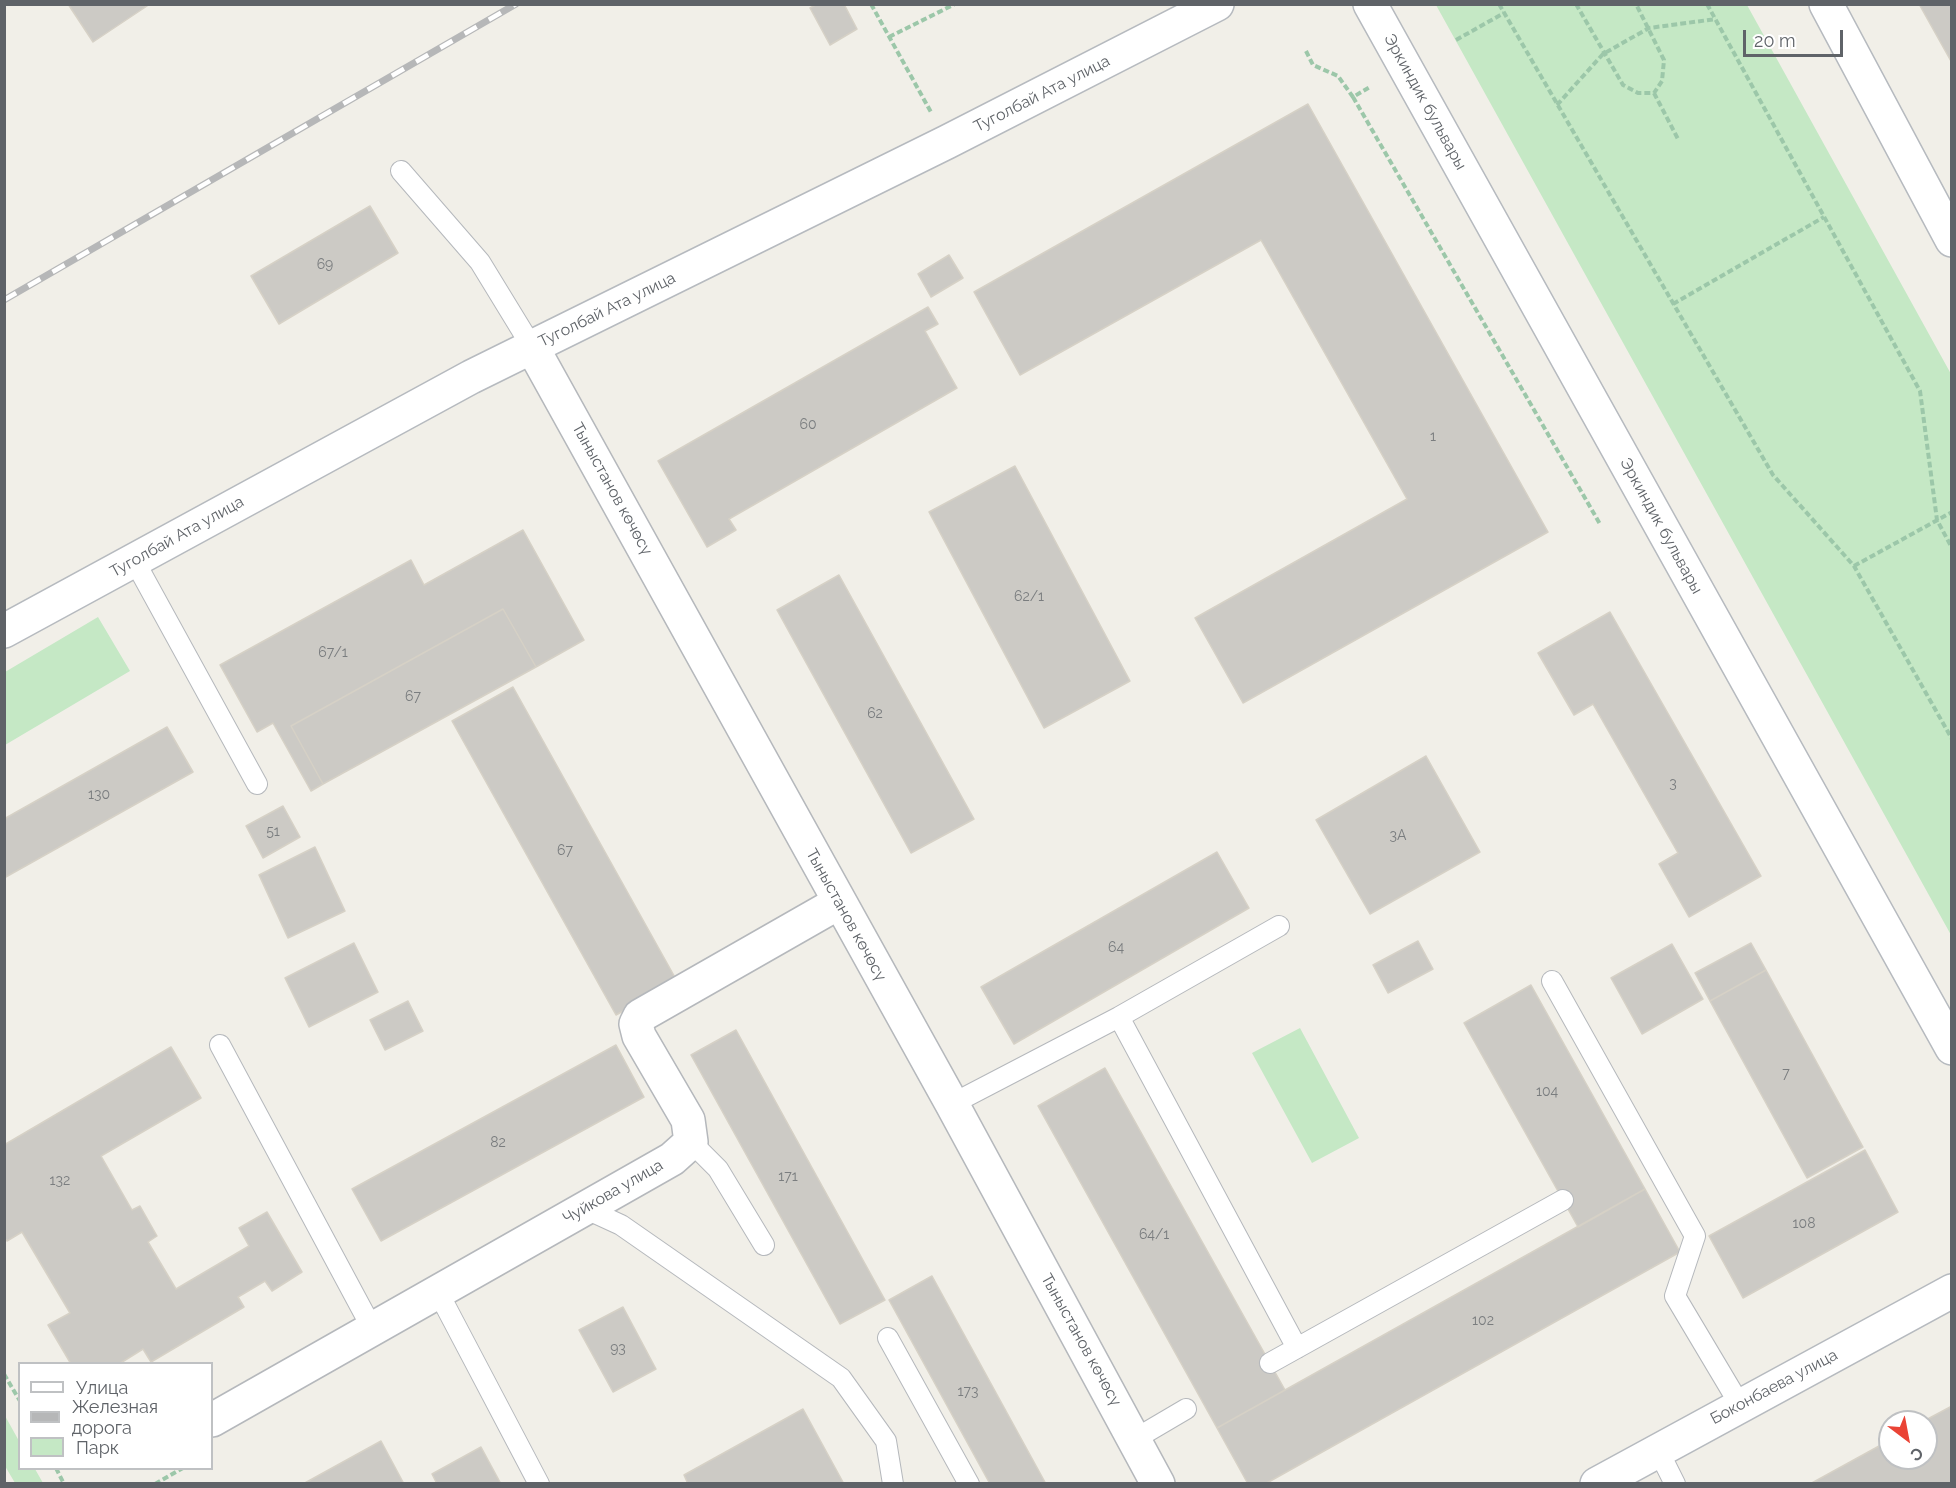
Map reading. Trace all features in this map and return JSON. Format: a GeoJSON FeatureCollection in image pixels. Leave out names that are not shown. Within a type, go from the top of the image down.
{"type":"FeatureCollection","features":[{"type":"Feature","properties":{"kind":"street","name":"Туголбай Ата улица"},"geometry":{"type":"LineString","coordinates":[[4,631],[471,377],[947,142],[1217,4]]}},
{"type":"Feature","properties":{"kind":"street","name":"Эркиндик бульвары"},"geometry":{"type":"LineString","coordinates":[[1370,4],[1952,1048]]}},
{"type":"Feature","properties":{"kind":"street"},"geometry":{"type":"LineString","coordinates":[[1826,4],[1952,240]]}},
{"type":"Feature","properties":{"kind":"street","name":"Тыныстанов көчөсү"},"geometry":{"type":"LineString","coordinates":[[532,347],[838,903],[952,1104],[1158,1484]]}},
{"type":"Feature","properties":{"kind":"street"},"geometry":{"type":"LineString","coordinates":[[691,1142],[688,1120],[639,1036],[636,1024],[640,1016],[838,903]]}},
{"type":"Feature","properties":{"kind":"street","name":"Чуйкова улица"},"geometry":{"type":"LineString","coordinates":[[213,1419],[672,1158],[691,1142]]}},
{"type":"Feature","properties":{"kind":"street","name":"Боконбаева улица"},"geometry":{"type":"LineString","coordinates":[[1598,1484],[1952,1292]]}},
{"type":"Feature","properties":{"kind":"lane"},"geometry":{"type":"LineString","coordinates":[[401,171],[480,262],[532,347]]}},
{"type":"Feature","properties":{"kind":"lane"},"geometry":{"type":"LineString","coordinates":[[134,560],[257,784]]}},
{"type":"Feature","properties":{"kind":"lane"},"geometry":{"type":"LineString","coordinates":[[952,1104],[1119,1017],[1279,926]]}},
{"type":"Feature","properties":{"kind":"lane"},"geometry":{"type":"LineString","coordinates":[[1552,981],[1695,1236],[1675,1296],[1740,1405]]}},
{"type":"Feature","properties":{"kind":"lane"},"geometry":{"type":"LineString","coordinates":[[1119,1017],[1297,1348]]}},
{"type":"Feature","properties":{"kind":"lane"},"geometry":{"type":"LineString","coordinates":[[220,1045],[373,1330]]}},
{"type":"Feature","properties":{"kind":"lane"},"geometry":{"type":"LineString","coordinates":[[691,1142],[718,1169],[764,1245]]}},
{"type":"Feature","properties":{"kind":"lane"},"geometry":{"type":"LineString","coordinates":[[1270,1363],[1563,1200]]}},
{"type":"Feature","properties":{"kind":"lane"},"geometry":{"type":"LineString","coordinates":[[584,1208],[621,1225],[841,1378],[886,1441],[893,1484]]}},
{"type":"Feature","properties":{"kind":"lane"},"geometry":{"type":"LineString","coordinates":[[438,1293],[539,1484]]}},
{"type":"Feature","properties":{"kind":"lane"},"geometry":{"type":"LineString","coordinates":[[888,1338],[969,1484]]}},
{"type":"Feature","properties":{"kind":"lane"},"geometry":{"type":"LineString","coordinates":[[1135,1439],[1186,1409]]}},
{"type":"Feature","properties":{"kind":"lane"},"geometry":{"type":"LineString","coordinates":[[1658,1450],[1675,1484]]}},
{"type":"Feature","properties":{"kind":"path"},"geometry":{"type":"LineString","coordinates":[[871,4],[947,142]]}},
{"type":"Feature","properties":{"kind":"path"},"geometry":{"type":"LineString","coordinates":[[889,37],[955,4]]}},
{"type":"Feature","properties":{"kind":"path"},"geometry":{"type":"LineString","coordinates":[[1499,4],[1773,475],[1854,566],[1952,739]]}},
{"type":"Feature","properties":{"kind":"path"},"geometry":{"type":"LineString","coordinates":[[1576,4],[1623,85],[1638,93],[1654,93]]}},
{"type":"Feature","properties":{"kind":"path"},"geometry":{"type":"LineString","coordinates":[[1636,4],[1664,60],[1662,81],[1654,93]]}},
{"type":"Feature","properties":{"kind":"path"},"geometry":{"type":"LineString","coordinates":[[1707,4],[1920,391],[1937,520],[1952,548]]}},
{"type":"Feature","properties":{"kind":"path"},"geometry":{"type":"LineString","coordinates":[[1456,40],[1504,13]]}},
{"type":"Feature","properties":{"kind":"path"},"geometry":{"type":"LineString","coordinates":[[1557,105],[1603,54],[1649,28],[1716,19]]}},
{"type":"Feature","properties":{"kind":"path"},"geometry":{"type":"LineString","coordinates":[[1306,51],[1314,65],[1338,76],[1353,97],[1600,524]]}},
{"type":"Feature","properties":{"kind":"path"},"geometry":{"type":"LineString","coordinates":[[1353,97],[1370,87]]}},
{"type":"Feature","properties":{"kind":"path"},"geometry":{"type":"LineString","coordinates":[[1654,93],[1678,139]]}},
{"type":"Feature","properties":{"kind":"path"},"geometry":{"type":"LineString","coordinates":[[1673,304],[1824,217]]}},
{"type":"Feature","properties":{"kind":"path"},"geometry":{"type":"LineString","coordinates":[[1854,566],[1952,512]]}},
{"type":"Feature","properties":{"kind":"path"},"geometry":{"type":"LineString","coordinates":[[4,1374],[18,1398]]}},
{"type":"Feature","properties":{"kind":"path"},"geometry":{"type":"LineString","coordinates":[[57,1470],[64,1484]]}},
{"type":"Feature","properties":{"kind":"path"},"geometry":{"type":"LineString","coordinates":[[156,1484],[180,1470]]}},
{"type":"Feature","properties":{"kind":"green space"},"geometry":{"type":"Polygon","coordinates":[[[1436,5],[1747,5],[1951,374],[1951,935],[1436,5]]]}},
{"type":"Feature","properties":{"kind":"green space"},"geometry":{"type":"Polygon","coordinates":[[[98,617],[130,671],[5,745],[5,672],[98,617]]]}},
{"type":"Feature","properties":{"kind":"green space"},"geometry":{"type":"Polygon","coordinates":[[[1300,1028],[1359,1138],[1312,1163],[1252,1053],[1300,1028]]]}},
{"type":"Feature","properties":{"kind":"green space"},"geometry":{"type":"Polygon","coordinates":[[[4,1414],[18,1439],[18,1470],[36,1470],[43,1483],[15,1483],[5,1466],[4,1414]]]}},
{"type":"Feature","properties":{"kind":"building"},"geometry":{"type":"Polygon","coordinates":[[[68,4],[150,4],[93,42],[68,4]]]}},
{"type":"Feature","properties":{"kind":"building"},"geometry":{"type":"Polygon","coordinates":[[[817,4],[844,4],[857,29],[830,45],[810,8],[817,4]]]}},
{"type":"Feature","properties":{"kind":"building"},"geometry":{"type":"Polygon","coordinates":[[[1919,4],[1952,4],[1952,63],[1919,4]]]}},
{"type":"Feature","properties":{"kind":"building"},"geometry":{"type":"Polygon","coordinates":[[[1308,104],[1548,532],[1243,703],[1195,618],[1407,499],[1261,240],[1020,375],[974,292],[1308,104]]]}},
{"type":"Feature","properties":{"kind":"building"},"geometry":{"type":"Polygon","coordinates":[[[370,206],[398,253],[279,324],[251,276],[370,206]]]}},
{"type":"Feature","properties":{"kind":"building"},"geometry":{"type":"Polygon","coordinates":[[[949,255],[963,278],[931,297],[918,274],[949,255]]]}},
{"type":"Feature","properties":{"kind":"building"},"geometry":{"type":"Polygon","coordinates":[[[928,307],[938,324],[925,331],[957,388],[729,519],[736,530],[707,547],[658,461],[928,307]]]}},
{"type":"Feature","properties":{"kind":"building"},"geometry":{"type":"Polygon","coordinates":[[[1015,466],[1130,681],[1044,728],[929,512],[1015,466]]]}},
{"type":"Feature","properties":{"kind":"building"},"geometry":{"type":"Polygon","coordinates":[[[523,530],[584,640],[536,667],[503,609],[291,726],[323,784],[311,791],[273,723],[257,732],[220,665],[411,560],[424,585],[523,530]]]}},
{"type":"Feature","properties":{"kind":"building"},"geometry":{"type":"Polygon","coordinates":[[[839,575],[974,819],[911,853],[777,610],[839,575]]]}},
{"type":"Feature","properties":{"kind":"building"},"geometry":{"type":"Polygon","coordinates":[[[503,609],[536,667],[323,784],[291,726],[503,609]]]}},
{"type":"Feature","properties":{"kind":"building"},"geometry":{"type":"Polygon","coordinates":[[[1610,612],[1761,876],[1689,917],[1659,864],[1678,853],[1593,704],[1574,715],[1538,653],[1610,612]]]}},
{"type":"Feature","properties":{"kind":"building"},"geometry":{"type":"Polygon","coordinates":[[[513,687],[677,981],[616,1015],[452,721],[513,687]]]}},
{"type":"Feature","properties":{"kind":"building"},"geometry":{"type":"Polygon","coordinates":[[[167,727],[193,772],[4,878],[4,819],[167,727]]]}},
{"type":"Feature","properties":{"kind":"building"},"geometry":{"type":"Polygon","coordinates":[[[1426,756],[1480,852],[1370,914],[1316,820],[1426,756]]]}},
{"type":"Feature","properties":{"kind":"building"},"geometry":{"type":"Polygon","coordinates":[[[283,806],[300,837],[263,858],[246,826],[283,806]]]}},
{"type":"Feature","properties":{"kind":"building"},"geometry":{"type":"Polygon","coordinates":[[[315,847],[345,911],[288,938],[259,875],[315,847]]]}},
{"type":"Feature","properties":{"kind":"building"},"geometry":{"type":"Polygon","coordinates":[[[1217,852],[1249,908],[1014,1044],[981,987],[1217,852]]]}},
{"type":"Feature","properties":{"kind":"building"},"geometry":{"type":"Polygon","coordinates":[[[1418,941],[1433,969],[1388,993],[1373,965],[1418,941]]]}},
{"type":"Feature","properties":{"kind":"building"},"geometry":{"type":"Polygon","coordinates":[[[354,943],[378,992],[309,1027],[285,978],[354,943]]]}},
{"type":"Feature","properties":{"kind":"building"},"geometry":{"type":"Polygon","coordinates":[[[1751,943],[1766,970],[1710,1001],[1695,973],[1751,943]]]}},
{"type":"Feature","properties":{"kind":"building"},"geometry":{"type":"Polygon","coordinates":[[[1672,944],[1703,999],[1642,1034],[1611,978],[1672,944]]]}},
{"type":"Feature","properties":{"kind":"building"},"geometry":{"type":"Polygon","coordinates":[[[1766,970],[1863,1147],[1807,1178],[1710,1001],[1766,970]]]}},
{"type":"Feature","properties":{"kind":"building"},"geometry":{"type":"Polygon","coordinates":[[[1531,985],[1645,1189],[1578,1227],[1464,1023],[1531,985]]]}},
{"type":"Feature","properties":{"kind":"building"},"geometry":{"type":"Polygon","coordinates":[[[408,1001],[423,1031],[385,1050],[370,1020],[408,1001]]]}},
{"type":"Feature","properties":{"kind":"building"},"geometry":{"type":"Polygon","coordinates":[[[736,1030],[885,1300],[840,1324],[691,1055],[736,1030]]]}},
{"type":"Feature","properties":{"kind":"building"},"geometry":{"type":"Polygon","coordinates":[[[616,1045],[644,1097],[381,1241],[352,1189],[616,1045]]]}},
{"type":"Feature","properties":{"kind":"building"},"geometry":{"type":"Polygon","coordinates":[[[171,1047],[201,1098],[101,1156],[132,1210],[140,1206],[157,1236],[148,1242],[176,1289],[249,1246],[239,1228],[267,1212],[302,1272],[272,1291],[265,1281],[238,1297],[244,1307],[151,1362],[143,1349],[122,1362],[70,1362],[48,1325],[70,1313],[22,1232],[7,1241],[4,1237],[4,1145],[171,1047]]]}},
{"type":"Feature","properties":{"kind":"building"},"geometry":{"type":"Polygon","coordinates":[[[1105,1068],[1285,1390],[1217,1428],[1038,1106],[1105,1068]]]}},
{"type":"Feature","properties":{"kind":"building"},"geometry":{"type":"Polygon","coordinates":[[[1865,1150],[1898,1212],[1743,1298],[1709,1236],[1865,1150]]]}},
{"type":"Feature","properties":{"kind":"building"},"geometry":{"type":"Polygon","coordinates":[[[1645,1189],[1680,1252],[1265,1484],[1248,1484],[1217,1428],[1645,1189]]]}},
{"type":"Feature","properties":{"kind":"building"},"geometry":{"type":"Polygon","coordinates":[[[932,1276],[1046,1484],[990,1484],[889,1300],[932,1276]]]}},
{"type":"Feature","properties":{"kind":"building"},"geometry":{"type":"Polygon","coordinates":[[[623,1307],[656,1369],[613,1392],[579,1330],[623,1307]]]}},
{"type":"Feature","properties":{"kind":"building"},"geometry":{"type":"Polygon","coordinates":[[[1952,1406],[1952,1484],[1810,1484],[1878,1447],[1878,1470],[1938,1470],[1938,1413],[1952,1406]]]}},
{"type":"Feature","properties":{"kind":"building"},"geometry":{"type":"Polygon","coordinates":[[[803,1409],[844,1484],[688,1484],[684,1475],[803,1409]]]}},
{"type":"Feature","properties":{"kind":"building"},"geometry":{"type":"Polygon","coordinates":[[[381,1441],[404,1484],[303,1484],[381,1441]]]}},
{"type":"Feature","properties":{"kind":"building"},"geometry":{"type":"Polygon","coordinates":[[[481,1447],[501,1484],[437,1484],[432,1474],[481,1447]]]}},
{"type":"Feature","properties":{"kind":"railway"},"geometry":{"type":"LineString","coordinates":[[4,300],[516,4]]}}]}
